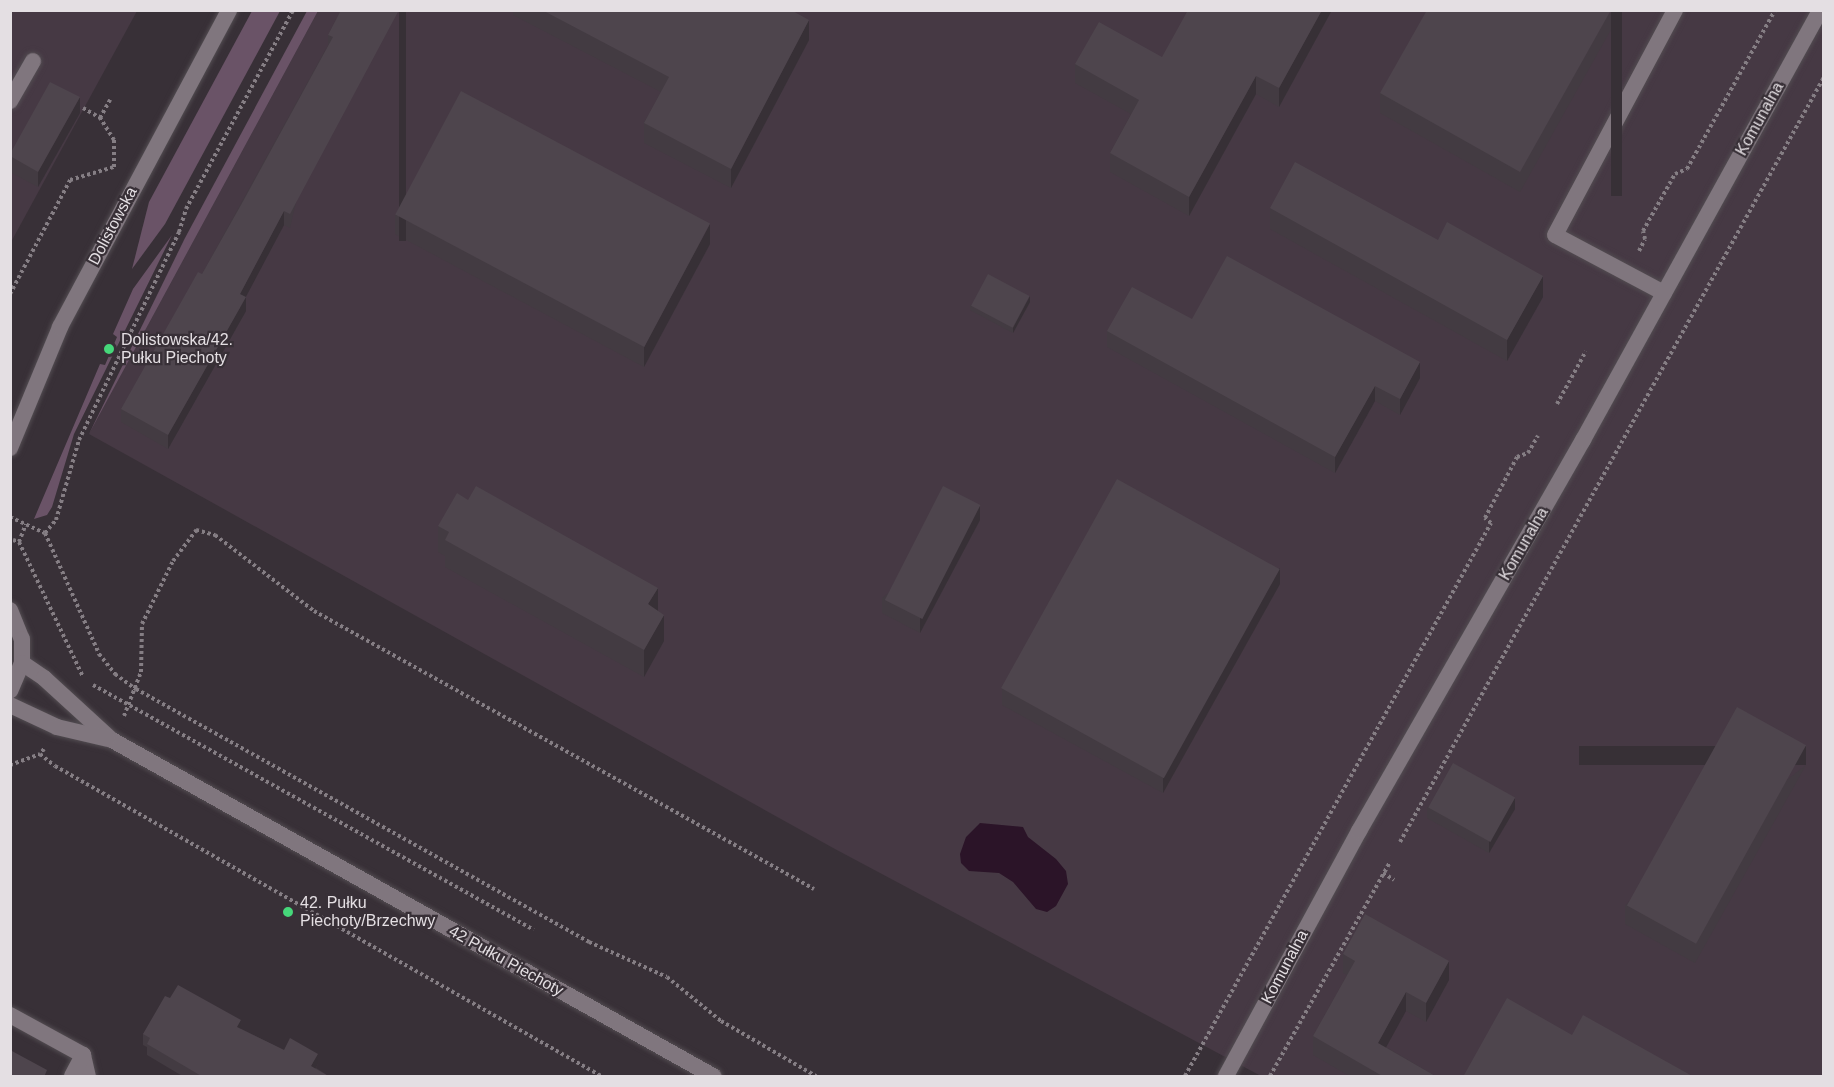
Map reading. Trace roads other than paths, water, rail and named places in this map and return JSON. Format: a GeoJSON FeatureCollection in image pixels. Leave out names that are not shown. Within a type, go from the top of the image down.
{"type":"FeatureCollection","features":[{"type":"Feature","properties":{"kind":"street","name":"Dolistowska"},"geometry":{"type":"LineString","coordinates":[[10,448],[60,327],[229,10]]}},
{"type":"Feature","properties":{"kind":"street"},"geometry":{"type":"LineString","coordinates":[[1664,293],[1555,235],[1675,10]]}},
{"type":"Feature","properties":{"kind":"street","name":"Komunalna"},"geometry":{"type":"LineString","coordinates":[[1226,1077],[1359,831],[1664,293],[1820,10]]}},
{"type":"Feature","properties":{"kind":"street"},"geometry":{"type":"LineString","coordinates":[[10,101],[33,61]]}},
{"type":"Feature","properties":{"kind":"street"},"geometry":{"type":"LineString","coordinates":[[10,610],[22,639],[22,663],[10,691]]}},
{"type":"Feature","properties":{"kind":"street","name":"42 Pułku Piechoty"},"geometry":{"type":"LineString","coordinates":[[22,663],[44,678],[112,740],[713,1077]]}},
{"type":"Feature","properties":{"kind":"street","name":"42 Pułku Piechoty"},"geometry":{"type":"LineString","coordinates":[[10,705],[57,727],[112,740]]}},
{"type":"Feature","properties":{"kind":"street"},"geometry":{"type":"LineString","coordinates":[[10,1015],[83,1055],[88,1077]]}},
{"type":"Feature","properties":{"kind":"street"},"geometry":{"type":"LineString","coordinates":[[72,1077],[83,1055]]}},
{"type":"Feature","properties":{"kind":"place","name":"Dolistowska/42. Pułku Piechoty"},"geometry":{"type":"Point","coordinates":[109,349]}},
{"type":"Feature","properties":{"kind":"place","name":"42. Pułku Piechoty/Brzechwy"},"geometry":{"type":"Point","coordinates":[288,912]}}]}
